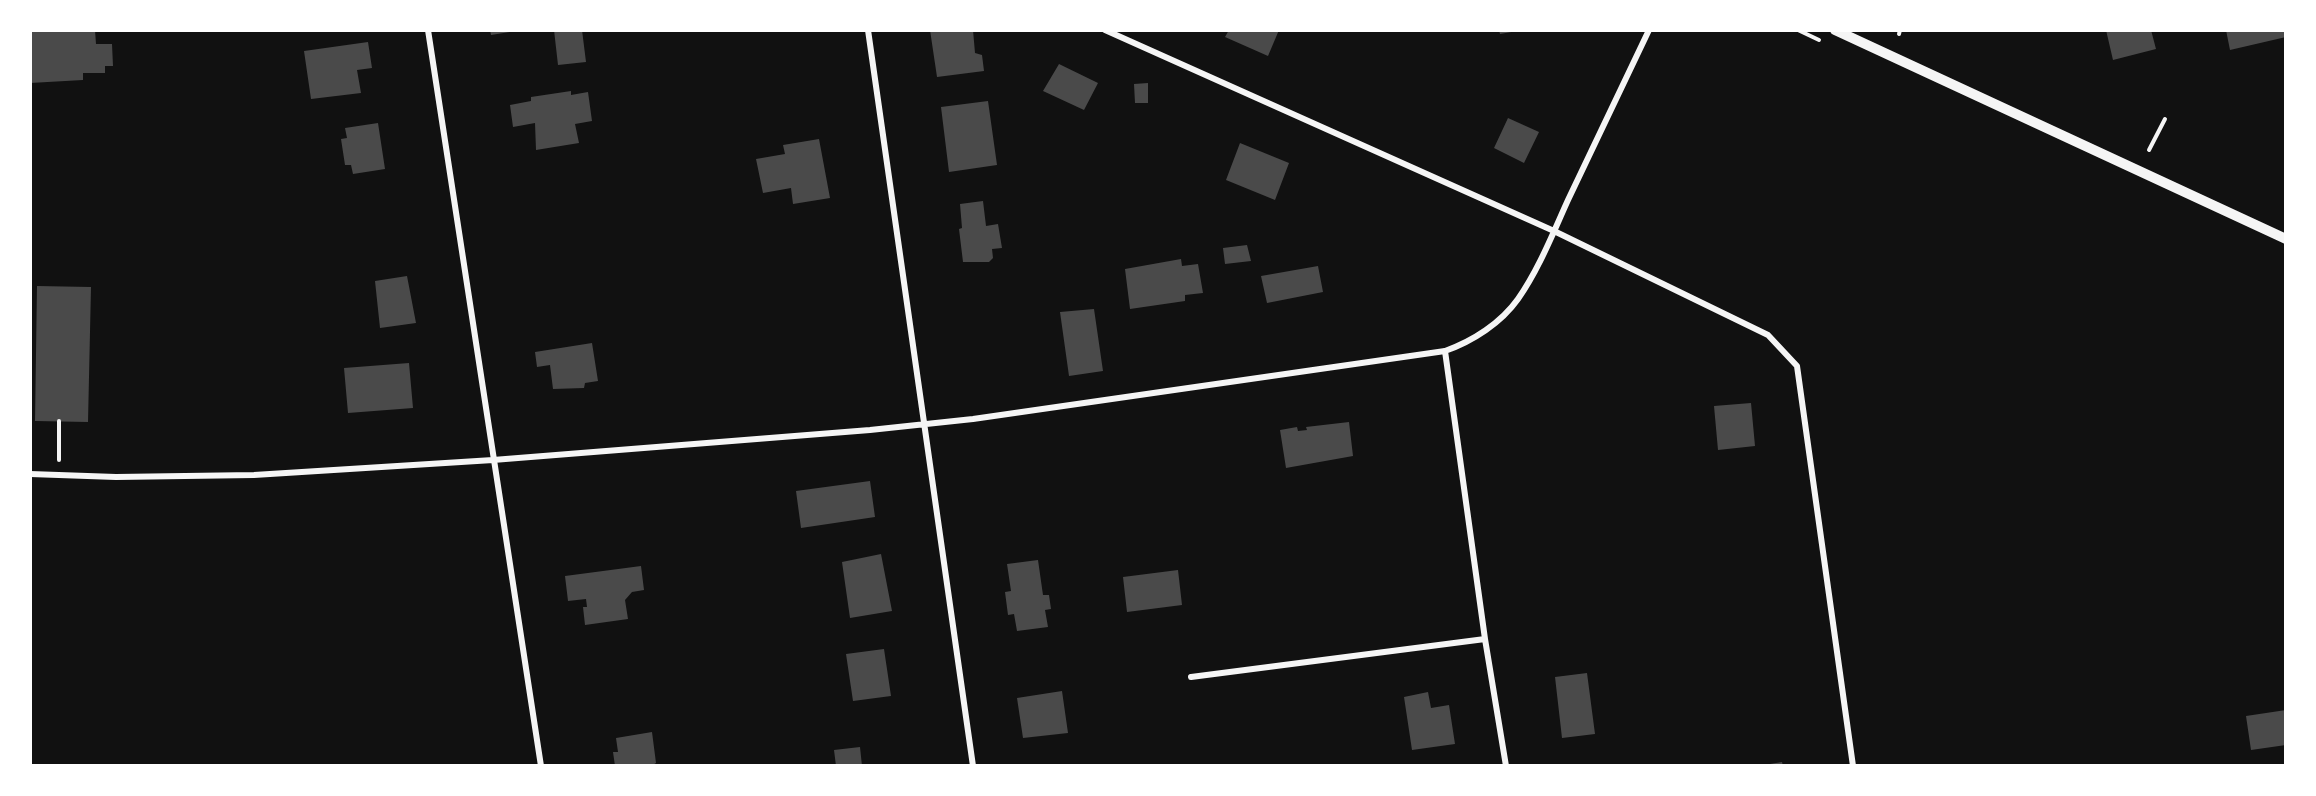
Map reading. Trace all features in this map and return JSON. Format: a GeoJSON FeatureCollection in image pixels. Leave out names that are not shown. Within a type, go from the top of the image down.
{"type":"FeatureCollection","features":[{"type":"Feature","properties":{"kind":"street"},"geometry":{"type":"LineString","coordinates":[[428,30],[541,766]]}},
{"type":"Feature","properties":{"kind":"street"},"geometry":{"type":"LineString","coordinates":[[868,30],[973,766]]}},
{"type":"Feature","properties":{"kind":"street"},"geometry":{"type":"LineString","coordinates":[[1105,30],[1554,231],[1768,334],[1797,366],[1853,766]]}},
{"type":"Feature","properties":{"kind":"street"},"geometry":{"type":"LineString","coordinates":[[30,474],[116,477],[254,475],[493,460],[924,424],[1445,351],[1466,344],[1506,313],[1519,298],[1554,231],[1649,30]]}},
{"type":"Feature","properties":{"kind":"street"},"geometry":{"type":"LineString","coordinates":[[1835,30],[2286,239]]}},
{"type":"Feature","properties":{"kind":"street"},"geometry":{"type":"LineString","coordinates":[[1445,351],[1485,639],[1506,766]]}},
{"type":"Feature","properties":{"kind":"street"},"geometry":{"type":"LineString","coordinates":[[1191,677],[1485,639]]}},
{"type":"Feature","properties":{"kind":"path"},"geometry":{"type":"LineString","coordinates":[[2150,150],[2165,118]]}},
{"type":"Feature","properties":{"kind":"path"},"geometry":{"type":"LineString","coordinates":[[58,475],[59,421]]}},
{"type":"Feature","properties":{"kind":"building"},"geometry":{"type":"Polygon","coordinates":[[[30,30],[95,30],[96,44],[112,44],[113,66],[105,66],[105,73],[83,73],[83,80],[30,83],[30,30]]]}},
{"type":"Feature","properties":{"kind":"building"},"geometry":{"type":"Polygon","coordinates":[[[490,30],[516,30],[516,31],[491,35],[490,30]]]}},
{"type":"Feature","properties":{"kind":"building"},"geometry":{"type":"Polygon","coordinates":[[[554,30],[582,30],[586,62],[558,65],[554,30]]]}},
{"type":"Feature","properties":{"kind":"building"},"geometry":{"type":"Polygon","coordinates":[[[930,30],[973,30],[975,53],[982,55],[984,71],[937,77],[930,30]]]}},
{"type":"Feature","properties":{"kind":"building"},"geometry":{"type":"Polygon","coordinates":[[[1229,30],[1279,30],[1268,56],[1225,37],[1229,30]]]}},
{"type":"Feature","properties":{"kind":"building"},"geometry":{"type":"Polygon","coordinates":[[[1499,30],[1517,30],[1517,31],[1500,34],[1499,30]]]}},
{"type":"Feature","properties":{"kind":"building"},"geometry":{"type":"Polygon","coordinates":[[[2106,30],[2151,30],[2156,49],[2113,60],[2106,30]]]}},
{"type":"Feature","properties":{"kind":"building"},"geometry":{"type":"Polygon","coordinates":[[[2226,30],[2286,30],[2286,37],[2230,50],[2226,30]]]}},
{"type":"Feature","properties":{"kind":"building"},"geometry":{"type":"Polygon","coordinates":[[[368,42],[372,68],[357,70],[361,93],[311,99],[304,51],[368,42]]]}},
{"type":"Feature","properties":{"kind":"building"},"geometry":{"type":"Polygon","coordinates":[[[1059,64],[1098,83],[1084,110],[1043,91],[1059,64]]]}},
{"type":"Feature","properties":{"kind":"building"},"geometry":{"type":"Polygon","coordinates":[[[1148,83],[1148,103],[1135,103],[1134,84],[1148,83]]]}},
{"type":"Feature","properties":{"kind":"building"},"geometry":{"type":"Polygon","coordinates":[[[571,91],[571,95],[588,92],[592,121],[575,124],[579,143],[536,150],[535,123],[513,127],[510,105],[531,101],[531,97],[571,91]]]}},
{"type":"Feature","properties":{"kind":"building"},"geometry":{"type":"Polygon","coordinates":[[[988,101],[997,165],[949,172],[941,107],[988,101]]]}},
{"type":"Feature","properties":{"kind":"building"},"geometry":{"type":"Polygon","coordinates":[[[1508,118],[1539,132],[1524,163],[1494,148],[1508,118]]]}},
{"type":"Feature","properties":{"kind":"building"},"geometry":{"type":"Polygon","coordinates":[[[378,123],[385,169],[353,174],[351,165],[345,165],[341,139],[347,138],[345,128],[378,123]]]}},
{"type":"Feature","properties":{"kind":"building"},"geometry":{"type":"Polygon","coordinates":[[[819,139],[830,198],[793,204],[791,188],[763,193],[756,159],[785,154],[783,145],[819,139]]]}},
{"type":"Feature","properties":{"kind":"building"},"geometry":{"type":"Polygon","coordinates":[[[1240,143],[1289,163],[1275,200],[1226,180],[1240,143]]]}},
{"type":"Feature","properties":{"kind":"building"},"geometry":{"type":"Polygon","coordinates":[[[983,201],[986,226],[998,224],[1002,248],[992,249],[993,258],[989,262],[963,262],[959,229],[962,228],[960,204],[983,201]]]}},
{"type":"Feature","properties":{"kind":"building"},"geometry":{"type":"Polygon","coordinates":[[[1247,245],[1251,261],[1225,264],[1223,248],[1247,245]]]}},
{"type":"Feature","properties":{"kind":"building"},"geometry":{"type":"Polygon","coordinates":[[[1181,259],[1182,266],[1198,264],[1203,293],[1185,295],[1185,301],[1130,309],[1125,269],[1181,259]]]}},
{"type":"Feature","properties":{"kind":"building"},"geometry":{"type":"Polygon","coordinates":[[[1318,266],[1323,292],[1267,303],[1261,276],[1318,266]]]}},
{"type":"Feature","properties":{"kind":"building"},"geometry":{"type":"Polygon","coordinates":[[[407,276],[416,323],[380,328],[375,281],[407,276]]]}},
{"type":"Feature","properties":{"kind":"building"},"geometry":{"type":"Polygon","coordinates":[[[37,286],[91,287],[88,422],[35,421],[37,286]]]}},
{"type":"Feature","properties":{"kind":"building"},"geometry":{"type":"Polygon","coordinates":[[[1094,309],[1103,371],[1069,376],[1060,312],[1094,309]]]}},
{"type":"Feature","properties":{"kind":"building"},"geometry":{"type":"Polygon","coordinates":[[[592,343],[598,381],[585,383],[584,388],[553,389],[550,365],[537,367],[535,352],[592,343]]]}},
{"type":"Feature","properties":{"kind":"building"},"geometry":{"type":"Polygon","coordinates":[[[409,363],[413,408],[348,413],[344,368],[409,363]]]}},
{"type":"Feature","properties":{"kind":"building"},"geometry":{"type":"Polygon","coordinates":[[[1751,403],[1755,446],[1718,450],[1714,406],[1751,403]]]}},
{"type":"Feature","properties":{"kind":"building"},"geometry":{"type":"Polygon","coordinates":[[[1349,422],[1353,456],[1286,468],[1280,430],[1297,427],[1298,431],[1307,430],[1306,427],[1349,422]]]}},
{"type":"Feature","properties":{"kind":"building"},"geometry":{"type":"Polygon","coordinates":[[[870,481],[875,517],[801,528],[796,491],[870,481]]]}},
{"type":"Feature","properties":{"kind":"building"},"geometry":{"type":"Polygon","coordinates":[[[881,554],[892,611],[850,618],[842,562],[881,554]]]}},
{"type":"Feature","properties":{"kind":"building"},"geometry":{"type":"Polygon","coordinates":[[[1038,560],[1043,595],[1049,595],[1051,609],[1045,610],[1048,627],[1017,631],[1014,614],[1008,615],[1005,592],[1011,591],[1007,564],[1038,560]]]}},
{"type":"Feature","properties":{"kind":"building"},"geometry":{"type":"Polygon","coordinates":[[[641,566],[644,590],[632,592],[625,600],[628,619],[585,625],[583,607],[587,607],[586,599],[568,601],[565,576],[641,566]]]}},
{"type":"Feature","properties":{"kind":"building"},"geometry":{"type":"Polygon","coordinates":[[[1178,570],[1182,605],[1127,612],[1123,577],[1178,570]]]}},
{"type":"Feature","properties":{"kind":"building"},"geometry":{"type":"Polygon","coordinates":[[[884,649],[891,696],[853,701],[846,654],[884,649]]]}},
{"type":"Feature","properties":{"kind":"building"},"geometry":{"type":"Polygon","coordinates":[[[1587,673],[1595,734],[1562,738],[1555,677],[1587,673]]]}},
{"type":"Feature","properties":{"kind":"building"},"geometry":{"type":"Polygon","coordinates":[[[1062,691],[1068,733],[1023,738],[1017,698],[1062,691]]]}},
{"type":"Feature","properties":{"kind":"building"},"geometry":{"type":"Polygon","coordinates":[[[1428,692],[1431,708],[1449,705],[1455,744],[1412,750],[1404,697],[1428,692]]]}},
{"type":"Feature","properties":{"kind":"building"},"geometry":{"type":"Polygon","coordinates":[[[2286,710],[2286,745],[2251,750],[2246,716],[2286,710]]]}},
{"type":"Feature","properties":{"kind":"building"},"geometry":{"type":"Polygon","coordinates":[[[652,732],[656,763],[651,766],[615,766],[613,752],[618,752],[616,738],[652,732]]]}},
{"type":"Feature","properties":{"kind":"building"},"geometry":{"type":"Polygon","coordinates":[[[860,747],[862,766],[836,766],[834,750],[860,747]]]}},
{"type":"Feature","properties":{"kind":"building"},"geometry":{"type":"Polygon","coordinates":[[[1782,762],[1783,766],[1764,766],[1764,765],[1782,762]]]}}]}
